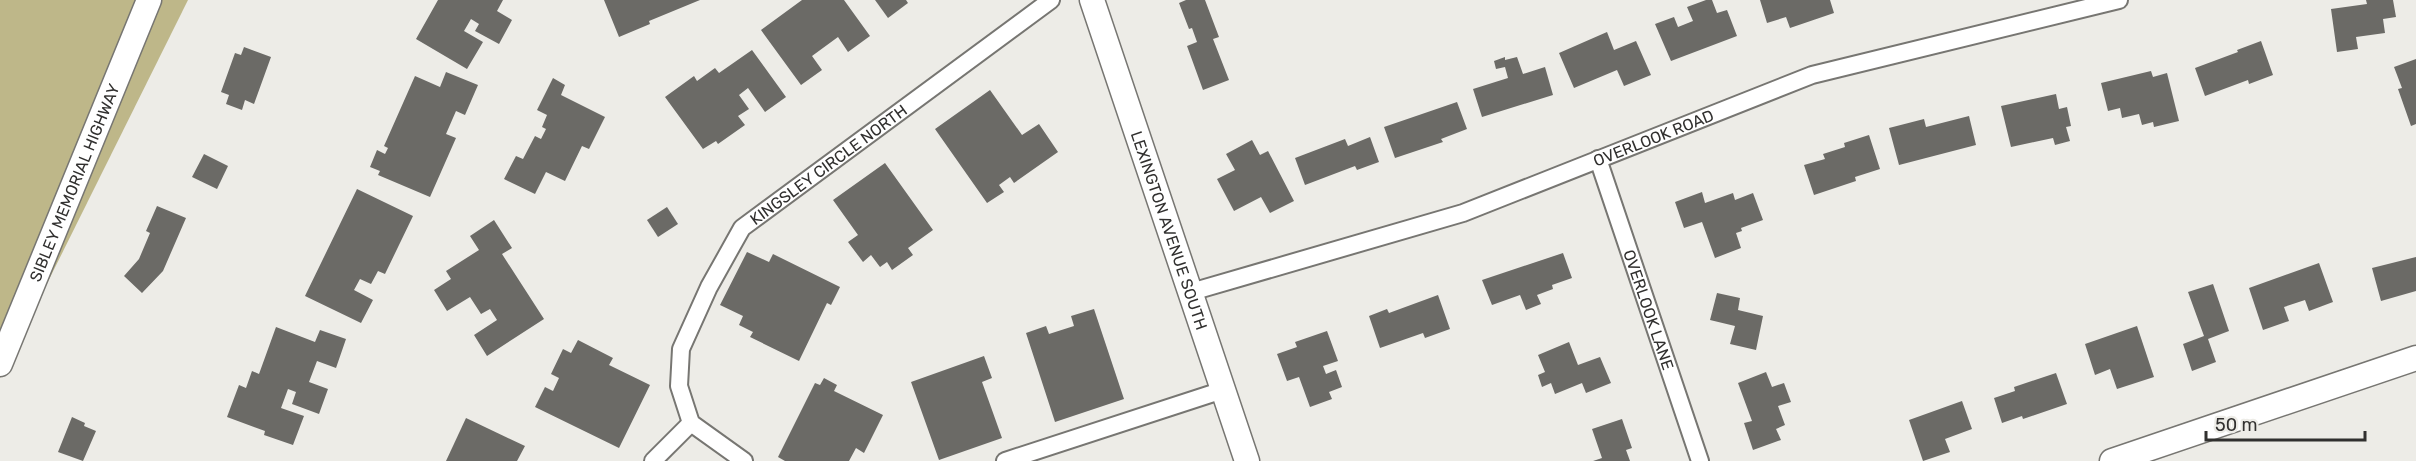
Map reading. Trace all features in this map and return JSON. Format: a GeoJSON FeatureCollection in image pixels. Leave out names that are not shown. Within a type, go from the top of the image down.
{"type":"FeatureCollection","features":[{"type":"Feature","properties":{"kind":"street","name":"SIBLEY MEMORIAL HIGHWAY"},"geometry":{"type":"LineString","coordinates":[[0,364],[148,0]]}},
{"type":"Feature","properties":{"kind":"street","name":"KINGSLEY CIRCLE NORTH"},"geometry":{"type":"LineString","coordinates":[[691,423],[679,386],[681,349],[709,286],[742,228],[1051,0]]}},
{"type":"Feature","properties":{"kind":"street","name":"LEXINGTON AVENUE SOUTH"},"geometry":{"type":"LineString","coordinates":[[1092,0],[1247,461]]}},
{"type":"Feature","properties":{"kind":"street","name":"OVERLOOK ROAD"},"geometry":{"type":"LineString","coordinates":[[1191,292],[1463,213],[1812,75],[2119,0]]}},
{"type":"Feature","properties":{"kind":"street","name":"OVERLOOK LANE"},"geometry":{"type":"LineString","coordinates":[[1598,159],[1701,461]]}},
{"type":"Feature","properties":{"kind":"street"},"geometry":{"type":"LineString","coordinates":[[2112,461],[2416,358]]}},
{"type":"Feature","properties":{"kind":"street"},"geometry":{"type":"LineString","coordinates":[[1005,461],[1223,390]]}},
{"type":"Feature","properties":{"kind":"street"},"geometry":{"type":"LineString","coordinates":[[652,461],[691,423],[744,461]]}},
{"type":"Feature","properties":{"kind":"shaded area"},"geometry":{"type":"Polygon","coordinates":[[[0,0],[188,0],[0,378],[0,0]]]}},
{"type":"Feature","properties":{"kind":"building"},"geometry":{"type":"Polygon","coordinates":[[[438,0],[503,0],[497,11],[512,20],[499,44],[475,31],[479,24],[471,19],[464,31],[483,42],[467,69],[416,39],[438,0]]]}},
{"type":"Feature","properties":{"kind":"building"},"geometry":{"type":"Polygon","coordinates":[[[604,0],[700,0],[649,21],[650,24],[619,37],[604,0]]]}},
{"type":"Feature","properties":{"kind":"building"},"geometry":{"type":"Polygon","coordinates":[[[802,0],[844,0],[870,36],[848,52],[838,37],[812,56],[822,70],[801,85],[761,30],[802,0]]]}},
{"type":"Feature","properties":{"kind":"building"},"geometry":{"type":"Polygon","coordinates":[[[875,0],[906,0],[908,3],[888,18],[875,0]]]}},
{"type":"Feature","properties":{"kind":"building"},"geometry":{"type":"Polygon","coordinates":[[[1186,0],[1205,0],[1219,37],[1213,39],[1229,80],[1203,90],[1187,46],[1197,42],[1192,28],[1189,29],[1179,3],[1186,0]]]}},
{"type":"Feature","properties":{"kind":"building"},"geometry":{"type":"Polygon","coordinates":[[[1712,0],[1717,13],[1727,10],[1737,36],[1671,61],[1655,24],[1674,17],[1678,27],[1693,21],[1687,7],[1712,0]]]}},
{"type":"Feature","properties":{"kind":"building"},"geometry":{"type":"Polygon","coordinates":[[[1760,0],[1830,0],[1834,13],[1790,28],[1786,17],[1767,23],[1760,0]]]}},
{"type":"Feature","properties":{"kind":"building"},"geometry":{"type":"Polygon","coordinates":[[[2366,0],[2393,0],[2396,17],[2383,19],[2385,33],[2356,37],[2358,49],[2337,52],[2331,9],[2367,4],[2366,0]]]}},
{"type":"Feature","properties":{"kind":"building"},"geometry":{"type":"Polygon","coordinates":[[[1607,32],[1614,50],[1636,41],[1651,75],[1624,86],[1617,70],[1574,88],[1559,53],[1607,32]]]}},
{"type":"Feature","properties":{"kind":"building"},"geometry":{"type":"Polygon","coordinates":[[[2261,41],[2273,75],[2249,84],[2248,80],[2205,96],[2195,68],[2261,41]]]}},
{"type":"Feature","properties":{"kind":"building"},"geometry":{"type":"Polygon","coordinates":[[[244,47],[271,57],[254,104],[245,100],[242,110],[226,104],[229,95],[221,92],[235,53],[241,55],[244,47]]]}},
{"type":"Feature","properties":{"kind":"building"},"geometry":{"type":"Polygon","coordinates":[[[752,50],[786,97],[765,112],[748,88],[739,95],[749,109],[738,116],[745,125],[718,144],[716,141],[703,149],[665,97],[694,76],[697,81],[715,68],[719,73],[752,50]]]}},
{"type":"Feature","properties":{"kind":"building"},"geometry":{"type":"Polygon","coordinates":[[[1505,57],[1505,60],[1517,57],[1523,74],[1545,67],[1553,95],[1482,117],[1473,89],[1508,78],[1505,67],[1496,69],[1494,61],[1505,57]]]}},
{"type":"Feature","properties":{"kind":"building"},"geometry":{"type":"Polygon","coordinates":[[[2416,59],[2416,124],[2411,126],[2398,89],[2402,88],[2394,67],[2416,59]]]}},
{"type":"Feature","properties":{"kind":"building"},"geometry":{"type":"Polygon","coordinates":[[[2151,71],[2153,77],[2167,73],[2179,121],[2154,127],[2153,122],[2142,125],[2139,114],[2122,118],[2120,108],[2108,111],[2101,83],[2151,71]]]}},
{"type":"Feature","properties":{"kind":"building"},"geometry":{"type":"Polygon","coordinates":[[[446,72],[478,85],[465,115],[456,111],[446,134],[456,138],[430,197],[378,175],[380,171],[370,167],[377,150],[385,154],[388,148],[384,146],[415,76],[440,87],[446,72]]]}},
{"type":"Feature","properties":{"kind":"building"},"geometry":{"type":"Polygon","coordinates":[[[553,78],[565,85],[561,95],[605,117],[589,149],[582,146],[565,181],[546,172],[535,194],[504,179],[516,156],[523,159],[535,136],[541,139],[546,129],[542,127],[547,115],[537,110],[553,78]]]}},
{"type":"Feature","properties":{"kind":"building"},"geometry":{"type":"Polygon","coordinates":[[[990,90],[1022,135],[1039,124],[1058,152],[1014,183],[1010,177],[999,185],[1004,192],[987,203],[935,129],[990,90]]]}},
{"type":"Feature","properties":{"kind":"building"},"geometry":{"type":"Polygon","coordinates":[[[2056,94],[2059,109],[2067,107],[2071,126],[2066,127],[2070,141],[2055,145],[2053,138],[2011,147],[2001,106],[2056,94]]]}},
{"type":"Feature","properties":{"kind":"building"},"geometry":{"type":"Polygon","coordinates":[[[1457,102],[1467,129],[1441,139],[1443,142],[1395,158],[1384,127],[1457,102]]]}},
{"type":"Feature","properties":{"kind":"building"},"geometry":{"type":"Polygon","coordinates":[[[1969,116],[1976,145],[1899,165],[1889,128],[1924,119],[1926,127],[1969,116]]]}},
{"type":"Feature","properties":{"kind":"building"},"geometry":{"type":"Polygon","coordinates":[[[1869,135],[1880,169],[1855,177],[1856,181],[1814,195],[1804,165],[1825,159],[1823,154],[1845,147],[1844,143],[1869,135]]]}},
{"type":"Feature","properties":{"kind":"building"},"geometry":{"type":"Polygon","coordinates":[[[1370,137],[1379,162],[1357,170],[1355,166],[1305,185],[1295,158],[1345,139],[1348,146],[1370,137]]]}},
{"type":"Feature","properties":{"kind":"building"},"geometry":{"type":"Polygon","coordinates":[[[1252,140],[1260,155],[1268,151],[1294,201],[1270,213],[1261,197],[1234,211],[1217,179],[1235,170],[1226,154],[1252,140]]]}},
{"type":"Feature","properties":{"kind":"building"},"geometry":{"type":"Polygon","coordinates":[[[204,154],[228,166],[217,189],[192,177],[204,154]]]}},
{"type":"Feature","properties":{"kind":"building"},"geometry":{"type":"Polygon","coordinates":[[[885,163],[933,230],[908,248],[913,255],[892,270],[887,262],[880,267],[871,255],[863,262],[848,242],[858,235],[833,200],[885,163]]]}},
{"type":"Feature","properties":{"kind":"building"},"geometry":{"type":"Polygon","coordinates":[[[357,189],[413,216],[385,274],[378,271],[371,284],[360,279],[354,290],[373,300],[361,323],[305,296],[357,189]]]}},
{"type":"Feature","properties":{"kind":"building"},"geometry":{"type":"Polygon","coordinates":[[[1702,192],[1705,203],[1733,193],[1735,200],[1753,193],[1763,220],[1741,228],[1742,231],[1736,233],[1741,248],[1715,258],[1702,222],[1684,228],[1675,202],[1702,192]]]}},
{"type":"Feature","properties":{"kind":"building"},"geometry":{"type":"Polygon","coordinates":[[[157,206],[186,218],[163,271],[142,293],[124,276],[139,259],[150,233],[146,231],[157,206]]]}},
{"type":"Feature","properties":{"kind":"building"},"geometry":{"type":"Polygon","coordinates":[[[667,207],[678,224],[658,237],[647,220],[667,207]]]}},
{"type":"Feature","properties":{"kind":"building"},"geometry":{"type":"Polygon","coordinates":[[[494,220],[512,248],[502,254],[544,319],[487,356],[474,335],[497,320],[490,309],[481,314],[470,297],[447,311],[434,290],[451,279],[446,271],[479,250],[470,236],[494,220]]]}},
{"type":"Feature","properties":{"kind":"building"},"geometry":{"type":"Polygon","coordinates":[[[747,252],[769,262],[773,254],[840,287],[831,305],[827,303],[799,361],[750,337],[753,332],[739,325],[743,316],[720,305],[747,252]]]}},
{"type":"Feature","properties":{"kind":"building"},"geometry":{"type":"Polygon","coordinates":[[[1563,253],[1572,278],[1552,285],[1553,289],[1537,295],[1541,304],[1526,310],[1520,295],[1492,305],[1482,280],[1563,253]]]}},
{"type":"Feature","properties":{"kind":"building"},"geometry":{"type":"Polygon","coordinates":[[[2416,257],[2416,291],[2381,301],[2372,268],[2416,257]]]}},
{"type":"Feature","properties":{"kind":"building"},"geometry":{"type":"Polygon","coordinates":[[[2319,263],[2333,302],[2309,311],[2305,300],[2284,307],[2289,321],[2263,330],[2249,288],[2319,263]]]}},
{"type":"Feature","properties":{"kind":"building"},"geometry":{"type":"Polygon","coordinates":[[[2213,284],[2229,331],[2208,339],[2216,362],[2192,371],[2183,344],[2204,336],[2188,292],[2213,284]]]}},
{"type":"Feature","properties":{"kind":"building"},"geometry":{"type":"Polygon","coordinates":[[[1717,293],[1740,298],[1738,310],[1763,316],[1756,350],[1730,344],[1735,326],[1710,320],[1717,293]]]}},
{"type":"Feature","properties":{"kind":"building"},"geometry":{"type":"Polygon","coordinates":[[[1438,295],[1450,329],[1425,338],[1423,333],[1380,348],[1369,316],[1387,309],[1389,313],[1438,295]]]}},
{"type":"Feature","properties":{"kind":"building"},"geometry":{"type":"Polygon","coordinates":[[[1094,309],[1124,399],[1055,422],[1026,333],[1046,326],[1049,334],[1074,326],[1071,316],[1094,309]]]}},
{"type":"Feature","properties":{"kind":"building"},"geometry":{"type":"Polygon","coordinates":[[[2137,326],[2154,377],[2117,389],[2110,369],[2095,375],[2085,344],[2137,326]]]}},
{"type":"Feature","properties":{"kind":"building"},"geometry":{"type":"Polygon","coordinates":[[[276,327],[315,342],[320,330],[346,339],[336,368],[317,361],[309,382],[328,389],[319,414],[292,404],[296,392],[288,389],[281,408],[304,416],[293,445],[264,435],[265,431],[227,417],[239,385],[246,388],[252,371],[259,374],[276,327]]]}},
{"type":"Feature","properties":{"kind":"building"},"geometry":{"type":"Polygon","coordinates":[[[1327,331],[1338,361],[1323,366],[1326,374],[1336,370],[1342,387],[1329,392],[1332,399],[1310,407],[1299,377],[1287,381],[1277,354],[1297,347],[1295,342],[1327,331]]]}},
{"type":"Feature","properties":{"kind":"building"},"geometry":{"type":"Polygon","coordinates":[[[578,340],[613,358],[609,365],[650,385],[619,448],[535,407],[545,387],[553,391],[559,378],[551,374],[563,349],[571,353],[578,340]]]}},
{"type":"Feature","properties":{"kind":"building"},"geometry":{"type":"Polygon","coordinates":[[[1569,342],[1578,365],[1600,357],[1611,383],[1586,393],[1582,383],[1555,394],[1551,383],[1542,387],[1538,375],[1545,372],[1538,355],[1569,342]]]}},
{"type":"Feature","properties":{"kind":"building"},"geometry":{"type":"Polygon","coordinates":[[[984,356],[992,378],[982,382],[1002,438],[939,460],[911,382],[984,356]]]}},
{"type":"Feature","properties":{"kind":"building"},"geometry":{"type":"Polygon","coordinates":[[[1766,372],[1772,387],[1784,383],[1791,402],[1778,406],[1785,425],[1776,429],[1781,440],[1753,450],[1744,423],[1752,421],[1738,383],[1766,372]]]}},
{"type":"Feature","properties":{"kind":"building"},"geometry":{"type":"Polygon","coordinates":[[[2056,373],[2067,404],[2023,419],[2022,416],[2002,423],[1994,398],[2015,391],[2014,387],[2056,373]]]}},
{"type":"Feature","properties":{"kind":"building"},"geometry":{"type":"Polygon","coordinates":[[[824,378],[837,385],[834,391],[883,415],[864,453],[856,448],[849,461],[785,461],[778,457],[815,383],[820,385],[824,378]]]}},
{"type":"Feature","properties":{"kind":"building"},"geometry":{"type":"Polygon","coordinates":[[[1962,401],[1972,429],[1945,439],[1950,452],[1923,461],[1909,420],[1962,401]]]}},
{"type":"Feature","properties":{"kind":"building"},"geometry":{"type":"Polygon","coordinates":[[[72,417],[96,431],[83,461],[58,452],[72,417]]]}},
{"type":"Feature","properties":{"kind":"building"},"geometry":{"type":"Polygon","coordinates":[[[466,418],[525,446],[517,461],[446,461],[466,418]]]}},
{"type":"Feature","properties":{"kind":"building"},"geometry":{"type":"Polygon","coordinates":[[[1622,419],[1632,448],[1626,450],[1630,461],[1593,461],[1602,458],[1592,429],[1622,419]]]}}]}
